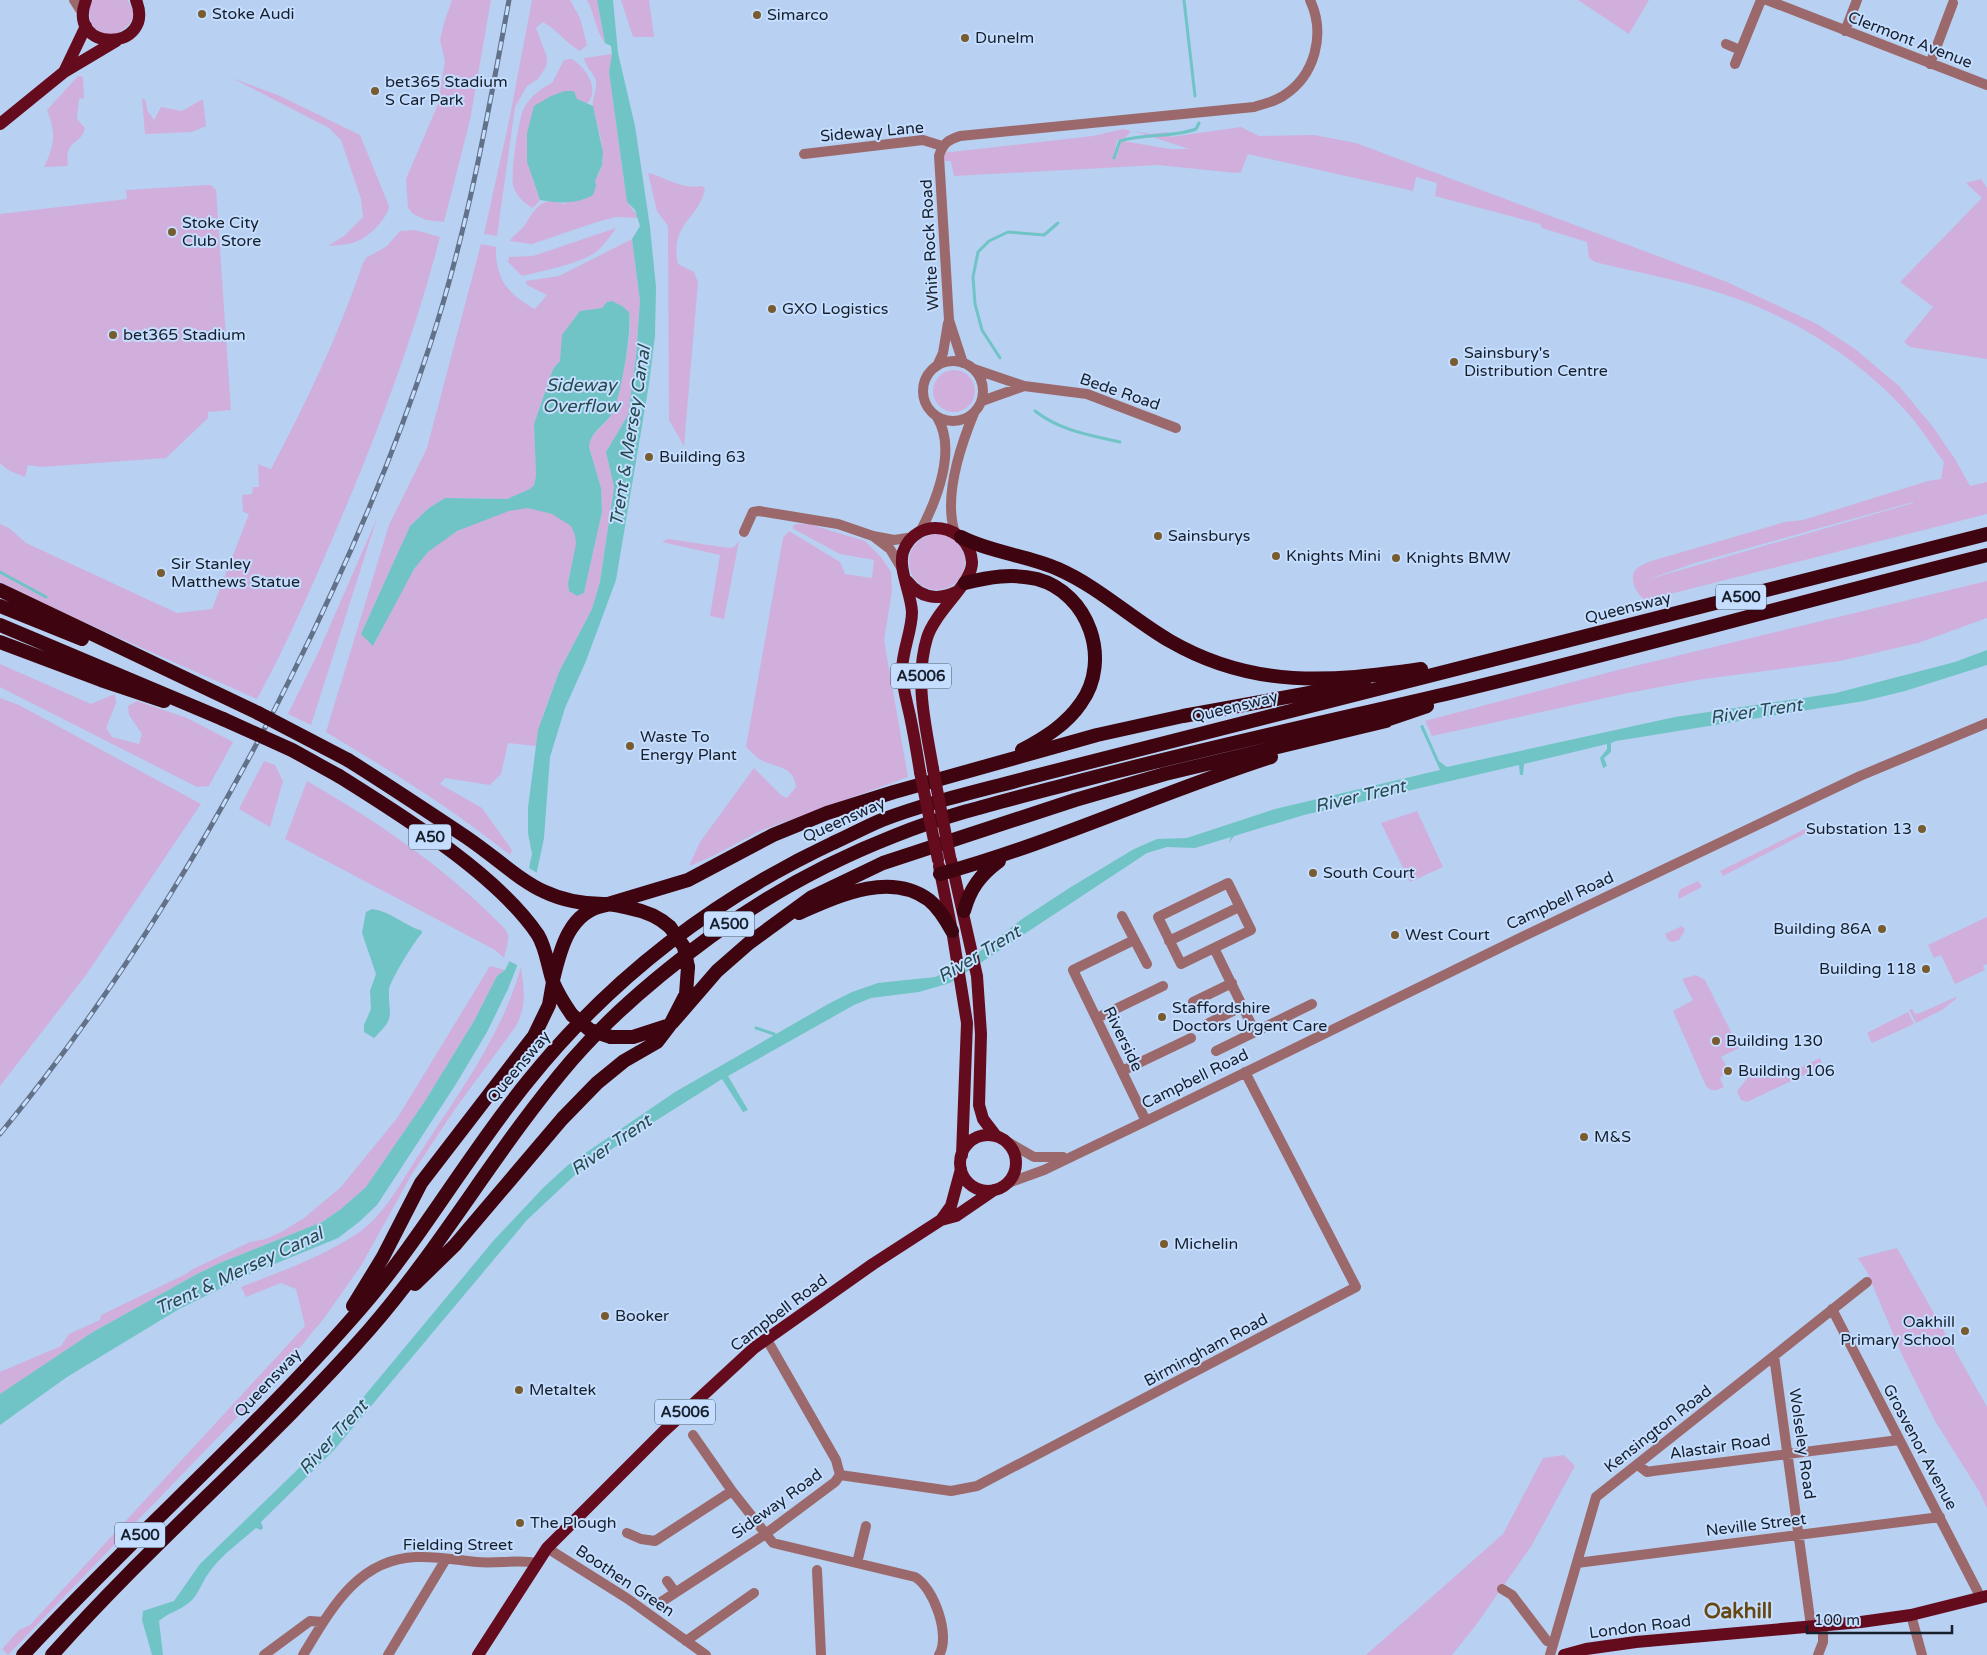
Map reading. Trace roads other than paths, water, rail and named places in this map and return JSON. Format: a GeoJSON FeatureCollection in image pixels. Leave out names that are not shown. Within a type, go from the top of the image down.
{"type":"FeatureCollection","features":[{"type":"Feature","properties":{"kind":"highway","name":"Queensway"},"geometry":{"type":"LineString","coordinates":[[23,1655],[70,1604],[261,1418],[330,1343],[376,1289],[493,1126],[557,1047],[617,986],[651,956],[698,921],[790,864],[883,820],[1027,778],[1987,534]]}},
{"type":"Feature","properties":{"kind":"highway"},"geometry":{"type":"LineString","coordinates":[[958,535],[997,552],[1058,569],[1085,584],[1172,642],[1222,664],[1246,671],[1286,678],[1355,679],[1494,659]]}},
{"type":"Feature","properties":{"kind":"highway","name":"A500"},"geometry":{"type":"LineString","coordinates":[[52,1655],[103,1599],[309,1397],[372,1326],[414,1274],[533,1109],[573,1058],[649,986],[711,936],[778,893],[892,836],[960,814],[1126,768],[1492,683],[1987,555]]}},
{"type":"Feature","properties":{"kind":"highway"},"geometry":{"type":"LineString","coordinates":[[961,587],[996,576],[1038,579],[1069,597],[1082,611],[1095,646],[1091,683],[1082,702],[1062,725],[1004,760]]}},
{"type":"Feature","properties":{"kind":"highway","name":"A50"},"geometry":{"type":"LineString","coordinates":[[0,590],[258,713],[348,760],[468,839],[538,890],[573,902],[607,904]]}},
{"type":"Feature","properties":{"kind":"highway","name":"A50"},"geometry":{"type":"LineString","coordinates":[[0,606],[178,676]]}},
{"type":"Feature","properties":{"kind":"highway","name":"A50"},"geometry":{"type":"LineString","coordinates":[[0,625],[223,718],[292,750],[339,776],[421,830],[483,877],[514,906],[540,938],[553,981]]}},
{"type":"Feature","properties":{"kind":"highway"},"geometry":{"type":"LineString","coordinates":[[0,633],[44,643]]}},
{"type":"Feature","properties":{"kind":"highway","name":"A50"},"geometry":{"type":"LineString","coordinates":[[0,642],[122,688],[223,718]]}},
{"type":"Feature","properties":{"kind":"highway"},"geometry":{"type":"LineString","coordinates":[[330,1343],[383,1257],[420,1183],[534,1036],[549,1005],[561,949],[572,927],[590,911],[607,904],[688,880],[773,835],[827,813],[1004,760],[1097,735],[1183,716],[1494,659]]}},
{"type":"Feature","properties":{"kind":"highway"},"geometry":{"type":"LineString","coordinates":[[940,874],[947,863],[1006,856],[1217,774],[1386,721],[1492,683]]}},
{"type":"Feature","properties":{"kind":"highway"},"geometry":{"type":"LineString","coordinates":[[372,1326],[455,1245],[556,1126],[597,1083],[624,1061],[657,1042],[717,971],[772,926],[812,897],[883,863],[927,846],[1075,800],[1166,774],[1386,721]]}},
{"type":"Feature","properties":{"kind":"highway"},"geometry":{"type":"LineString","coordinates":[[964,911],[967,899],[979,878],[1006,856]]}},
{"type":"Feature","properties":{"kind":"highway"},"geometry":{"type":"LineString","coordinates":[[772,926],[821,904],[877,886],[887,886],[904,888],[929,900],[940,912],[953,933]]}},
{"type":"Feature","properties":{"kind":"highway"},"geometry":{"type":"LineString","coordinates":[[553,981],[572,1015],[590,1030],[611,1037],[634,1038],[671,1024],[686,994],[688,968],[684,947],[670,927],[651,914],[607,904]]}},
{"type":"Feature","properties":{"kind":"main road"},"geometry":{"type":"LineString","coordinates":[[64,72],[84,20],[86,0]]}},
{"type":"Feature","properties":{"kind":"main road"},"geometry":{"type":"LineString","coordinates":[[0,124],[64,72],[131,33],[139,13],[137,2]]}},
{"type":"Feature","properties":{"kind":"main road"},"geometry":{"type":"LineString","coordinates":[[84,20],[100,39],[116,41]]}},
{"type":"Feature","properties":{"kind":"main road"},"geometry":{"type":"LineString","coordinates":[[936,528],[958,535],[968,546],[972,562],[961,587],[941,597],[926,596],[913,588],[905,575],[904,551],[917,534],[936,528]]}},
{"type":"Feature","properties":{"kind":"main road","name":"A5006"},"geometry":{"type":"LineString","coordinates":[[905,575],[912,614],[902,674],[920,772],[947,863],[964,911],[977,976],[981,1034],[979,1105],[983,1119],[1001,1138]]}},
{"type":"Feature","properties":{"kind":"main road","name":"A5006"},"geometry":{"type":"LineString","coordinates":[[947,863],[921,687],[922,663],[927,638],[933,622],[961,587]]}},
{"type":"Feature","properties":{"kind":"main road"},"geometry":{"type":"LineString","coordinates":[[940,874],[953,933],[967,1023],[961,1169],[951,1206],[942,1220]]}},
{"type":"Feature","properties":{"kind":"main road"},"geometry":{"type":"LineString","coordinates":[[961,1169],[967,1181],[975,1187],[994,1190],[1008,1183],[1013,1175],[1016,1160],[1014,1151],[1001,1138],[978,1136],[970,1141],[962,1155]]}},
{"type":"Feature","properties":{"kind":"main road","name":"Campbell Road"},"geometry":{"type":"LineString","coordinates":[[478,1655],[547,1548],[663,1432],[766,1338],[873,1264],[942,1220],[956,1216],[994,1190]]}},
{"type":"Feature","properties":{"kind":"main road","name":"London Road"},"geometry":{"type":"LineString","coordinates":[[1564,1655],[1586,1649],[1636,1642],[1817,1626],[1911,1615],[1984,1597]]}},
{"type":"Feature","properties":{"kind":"street"},"geometry":{"type":"LineString","coordinates":[[74,0],[84,20]]}},
{"type":"Feature","properties":{"kind":"street"},"geometry":{"type":"LineString","coordinates":[[942,146],[948,140],[960,136],[1254,107],[1276,100],[1300,82],[1315,54],[1318,29],[1310,0]]}},
{"type":"Feature","properties":{"kind":"street"},"geometry":{"type":"LineString","coordinates":[[1735,64],[1761,0]]}},
{"type":"Feature","properties":{"kind":"street","name":"Clermont Avenue"},"geometry":{"type":"LineString","coordinates":[[1767,0],[1987,85]]}},
{"type":"Feature","properties":{"kind":"street"},"geometry":{"type":"LineString","coordinates":[[1845,31],[1857,0]]}},
{"type":"Feature","properties":{"kind":"street"},"geometry":{"type":"LineString","coordinates":[[1930,64],[1954,3]]}},
{"type":"Feature","properties":{"kind":"street"},"geometry":{"type":"LineString","coordinates":[[1726,44],[1740,50]]}},
{"type":"Feature","properties":{"kind":"street","name":"Sideway Lane"},"geometry":{"type":"LineString","coordinates":[[804,154],[923,140],[942,146]]}},
{"type":"Feature","properties":{"kind":"street","name":"White Rock Road"},"geometry":{"type":"LineString","coordinates":[[937,366],[943,353],[949,320],[938,156],[942,146]]}},
{"type":"Feature","properties":{"kind":"street","name":"White Rock Road"},"geometry":{"type":"LineString","coordinates":[[949,320],[963,362]]}},
{"type":"Feature","properties":{"kind":"street"},"geometry":{"type":"LineString","coordinates":[[744,532],[753,512],[759,511],[838,524],[873,536],[894,540],[917,534],[935,502],[946,444],[943,427],[937,416],[925,403],[923,391],[928,375],[937,366],[950,361],[963,362],[974,369],[982,384],[982,401],[975,412],[962,447],[949,504],[958,535]]}},
{"type":"Feature","properties":{"kind":"street","name":"Bede Road"},"geometry":{"type":"LineString","coordinates":[[974,369],[1024,386],[1087,394],[1176,428]]}},
{"type":"Feature","properties":{"kind":"street","name":"Bede Road"},"geometry":{"type":"LineString","coordinates":[[982,401],[1024,386]]}},
{"type":"Feature","properties":{"kind":"street"},"geometry":{"type":"LineString","coordinates":[[937,416],[956,421],[975,412]]}},
{"type":"Feature","properties":{"kind":"street"},"geometry":{"type":"LineString","coordinates":[[873,536],[890,550],[905,575]]}},
{"type":"Feature","properties":{"kind":"street","name":"Campbell Road"},"geometry":{"type":"LineString","coordinates":[[1008,1183],[1044,1170],[1860,776],[1987,723]]}},
{"type":"Feature","properties":{"kind":"street"},"geometry":{"type":"LineString","coordinates":[[1228,883],[1239,906],[1251,930],[1181,964],[1158,917],[1228,883]]}},
{"type":"Feature","properties":{"kind":"street"},"geometry":{"type":"LineString","coordinates":[[1170,940],[1239,906]]}},
{"type":"Feature","properties":{"kind":"street"},"geometry":{"type":"LineString","coordinates":[[1122,916],[1147,964]]}},
{"type":"Feature","properties":{"kind":"street","name":"Riverside"},"geometry":{"type":"LineString","coordinates":[[1134,940],[1073,970],[1146,1121]]}},
{"type":"Feature","properties":{"kind":"street"},"geometry":{"type":"LineString","coordinates":[[1214,948],[1255,1032]]}},
{"type":"Feature","properties":{"kind":"street"},"geometry":{"type":"LineString","coordinates":[[1193,1002],[1232,983]]}},
{"type":"Feature","properties":{"kind":"street"},"geometry":{"type":"LineString","coordinates":[[1097,1018],[1163,986]]}},
{"type":"Feature","properties":{"kind":"street"},"geometry":{"type":"LineString","coordinates":[[1216,1051],[1312,1004]]}},
{"type":"Feature","properties":{"kind":"street"},"geometry":{"type":"LineString","coordinates":[[1205,1024],[1243,1006]]}},
{"type":"Feature","properties":{"kind":"street"},"geometry":{"type":"LineString","coordinates":[[1122,1071],[1191,1038]]}},
{"type":"Feature","properties":{"kind":"street","name":"Birmingham Road"},"geometry":{"type":"LineString","coordinates":[[840,1475],[951,1491],[977,1486],[1356,1287],[1244,1072]]}},
{"type":"Feature","properties":{"kind":"street","name":"Campbell Road"},"geometry":{"type":"LineString","coordinates":[[1001,1138],[1034,1157],[1052,1159],[1069,1157]]}},
{"type":"Feature","properties":{"kind":"street","name":"Kensington Road"},"geometry":{"type":"LineString","coordinates":[[1550,1655],[1596,1497],[1867,1282]]}},
{"type":"Feature","properties":{"kind":"street","name":"Grosvenor Avenue"},"geometry":{"type":"LineString","coordinates":[[1832,1309],[1899,1440],[1984,1597]]}},
{"type":"Feature","properties":{"kind":"street","name":"Sideway Road"},"geometry":{"type":"LineString","coordinates":[[661,1602],[764,1535],[835,1482],[840,1475],[836,1460],[766,1338]]}},
{"type":"Feature","properties":{"kind":"street","name":"Wolseley Road"},"geometry":{"type":"LineString","coordinates":[[1774,1356],[1798,1535],[1822,1642],[1818,1655]]}},
{"type":"Feature","properties":{"kind":"street"},"geometry":{"type":"LineString","coordinates":[[693,1435],[764,1535],[779,1546],[916,1577],[922,1581],[935,1605],[943,1634],[942,1650],[939,1655]]}},
{"type":"Feature","properties":{"kind":"street","name":"Alastair Road"},"geometry":{"type":"LineString","coordinates":[[1638,1465],[1646,1472],[1899,1440]]}},
{"type":"Feature","properties":{"kind":"street"},"geometry":{"type":"LineString","coordinates":[[627,1533],[641,1539],[655,1541],[732,1491]]}},
{"type":"Feature","properties":{"kind":"street","name":"Neville Street"},"geometry":{"type":"LineString","coordinates":[[1577,1563],[1940,1517]]}},
{"type":"Feature","properties":{"kind":"street"},"geometry":{"type":"LineString","coordinates":[[857,1563],[866,1526]]}},
{"type":"Feature","properties":{"kind":"street","name":"Boothen Green"},"geometry":{"type":"LineString","coordinates":[[547,1548],[628,1599],[706,1655]]}},
{"type":"Feature","properties":{"kind":"street","name":"Fielding Street"},"geometry":{"type":"LineString","coordinates":[[303,1655],[342,1595],[363,1575],[389,1562],[402,1559],[446,1559],[485,1563],[521,1560],[537,1563]]}},
{"type":"Feature","properties":{"kind":"street"},"geometry":{"type":"LineString","coordinates":[[388,1655],[446,1559]]}},
{"type":"Feature","properties":{"kind":"street"},"geometry":{"type":"LineString","coordinates":[[817,1570],[821,1655]]}},
{"type":"Feature","properties":{"kind":"street"},"geometry":{"type":"LineString","coordinates":[[667,1581],[675,1592]]}},
{"type":"Feature","properties":{"kind":"street"},"geometry":{"type":"LineString","coordinates":[[1502,1590],[1512,1595],[1547,1641],[1553,1642]]}},
{"type":"Feature","properties":{"kind":"street"},"geometry":{"type":"LineString","coordinates":[[686,1641],[754,1593]]}},
{"type":"Feature","properties":{"kind":"street"},"geometry":{"type":"LineString","coordinates":[[1911,1615],[1922,1655]]}},
{"type":"Feature","properties":{"kind":"street"},"geometry":{"type":"LineString","coordinates":[[264,1655],[310,1621],[323,1622]]}},
{"type":"Feature","properties":{"kind":"water","name":"Trent & Mersey Canal"},"geometry":{"type":"Polygon","coordinates":[[[597,0],[613,0],[618,53],[635,126],[650,227],[656,287],[655,336],[649,384],[616,580],[586,661],[565,708],[550,757],[544,838],[517,966],[508,989],[487,1032],[456,1084],[377,1205],[359,1222],[338,1238],[250,1274],[179,1309],[67,1377],[0,1425],[0,1394],[93,1332],[197,1274],[322,1222],[341,1209],[366,1187],[425,1101],[474,1021],[497,976],[505,970],[509,962],[532,854],[528,833],[528,808],[538,730],[559,672],[592,609],[600,582],[614,487],[606,452],[628,415],[636,357],[640,301],[632,239],[640,226],[635,210],[627,202],[609,72],[612,54],[611,46],[605,43],[597,0]]]}},
{"type":"Feature","properties":{"kind":"water"},"geometry":{"type":"Polygon","coordinates":[[[565,91],[574,91],[577,99],[593,106],[603,152],[602,165],[595,181],[596,186],[593,195],[573,202],[540,200],[527,162],[527,133],[534,106],[551,96],[565,91]]]}},
{"type":"Feature","properties":{"kind":"water","name":"Sideway Overflow"},"geometry":{"type":"Polygon","coordinates":[[[612,301],[629,312],[629,333],[616,404],[610,417],[595,432],[590,441],[589,447],[601,488],[602,512],[584,593],[577,596],[569,591],[568,583],[576,544],[571,526],[552,514],[540,511],[527,508],[509,511],[457,531],[428,552],[414,569],[373,646],[361,634],[410,526],[429,508],[445,498],[507,499],[530,489],[534,485],[536,476],[534,424],[553,369],[560,361],[562,335],[580,311],[602,308],[607,302],[612,301]]]}},
{"type":"Feature","properties":{"kind":"water","name":"River Trent"},"geometry":{"type":"Polygon","coordinates":[[[1987,650],[1987,665],[1905,691],[1864,701],[1616,741],[1611,743],[1611,752],[1604,758],[1607,766],[1603,768],[1600,758],[1607,749],[1607,744],[1524,764],[1523,775],[1520,775],[1519,765],[1304,815],[1234,836],[1229,843],[1231,837],[1195,848],[1167,847],[1147,853],[950,983],[919,992],[871,998],[854,1005],[728,1076],[748,1110],[743,1112],[722,1079],[622,1142],[577,1173],[527,1220],[335,1449],[261,1522],[263,1528],[261,1530],[256,1528],[218,1561],[192,1600],[159,1621],[163,1655],[152,1655],[142,1620],[143,1611],[174,1601],[200,1564],[327,1441],[494,1240],[543,1188],[568,1165],[675,1092],[830,1003],[852,992],[878,983],[935,977],[946,972],[985,948],[1022,919],[1071,887],[1134,849],[1157,839],[1187,838],[1275,809],[1440,770],[1420,726],[1423,725],[1439,761],[1447,767],[1675,717],[1836,693],[1955,662],[1987,650]]]}},
{"type":"Feature","properties":{"kind":"water"},"geometry":{"type":"Polygon","coordinates":[[[372,909],[386,913],[422,931],[393,979],[389,990],[389,1020],[374,1038],[364,1032],[364,1025],[371,1009],[370,991],[376,974],[362,933],[366,912],[372,909]]]}},
{"type":"Feature","properties":{"kind":"waterway"},"geometry":{"type":"LineString","coordinates":[[1184,0],[1195,96]]}},
{"type":"Feature","properties":{"kind":"waterway"},"geometry":{"type":"LineString","coordinates":[[1114,158],[1120,141],[1187,132],[1196,129],[1199,123]]}},
{"type":"Feature","properties":{"kind":"waterway"},"geometry":{"type":"LineString","coordinates":[[1000,358],[982,330],[975,304],[973,277],[978,252],[989,241],[1008,232],[1044,235],[1058,223]]}},
{"type":"Feature","properties":{"kind":"waterway"},"geometry":{"type":"LineString","coordinates":[[1035,411],[1065,428],[1120,442]]}},
{"type":"Feature","properties":{"kind":"waterway"},"geometry":{"type":"LineString","coordinates":[[0,572],[46,597]]}},
{"type":"Feature","properties":{"kind":"waterway"},"geometry":{"type":"LineString","coordinates":[[756,1028],[774,1034]]}},
{"type":"Feature","properties":{"kind":"railway"},"geometry":{"type":"LineString","coordinates":[[0,1134],[83,1026],[121,971],[194,856],[228,797],[291,677],[349,555],[384,472],[416,388],[443,303],[476,174],[509,0]]}},
{"type":"Feature","properties":{"kind":"place","name":"Stoke Audi"},"geometry":{"type":"Point","coordinates":[202,14]}},
{"type":"Feature","properties":{"kind":"place","name":"Simarco"},"geometry":{"type":"Point","coordinates":[757,15]}},
{"type":"Feature","properties":{"kind":"place","name":"Dunelm"},"geometry":{"type":"Point","coordinates":[965,38]}},
{"type":"Feature","properties":{"kind":"place","name":"bet365 Stadium S Car Park"},"geometry":{"type":"Point","coordinates":[375,91]}},
{"type":"Feature","properties":{"kind":"place","name":"Stoke City Club Store"},"geometry":{"type":"Point","coordinates":[172,232]}},
{"type":"Feature","properties":{"kind":"place","name":"GXO Logistics"},"geometry":{"type":"Point","coordinates":[772,309]}},
{"type":"Feature","properties":{"kind":"place","name":"bet365 Stadium"},"geometry":{"type":"Point","coordinates":[113,335]}},
{"type":"Feature","properties":{"kind":"place","name":"Sainsbury's Distribution Centre"},"geometry":{"type":"Point","coordinates":[1454,362]}},
{"type":"Feature","properties":{"kind":"place","name":"Building 63"},"geometry":{"type":"Point","coordinates":[649,457]}},
{"type":"Feature","properties":{"kind":"place","name":"Sainsburys"},"geometry":{"type":"Point","coordinates":[1158,536]}},
{"type":"Feature","properties":{"kind":"place","name":"Knights Mini"},"geometry":{"type":"Point","coordinates":[1276,556]}},
{"type":"Feature","properties":{"kind":"place","name":"Knights BMW"},"geometry":{"type":"Point","coordinates":[1396,558]}},
{"type":"Feature","properties":{"kind":"place","name":"Sir Stanley Matthews Statue"},"geometry":{"type":"Point","coordinates":[161,573]}},
{"type":"Feature","properties":{"kind":"place","name":"Waste To Energy Plant"},"geometry":{"type":"Point","coordinates":[630,746]}},
{"type":"Feature","properties":{"kind":"place","name":"Substation 13"},"geometry":{"type":"Point","coordinates":[1922,829]}},
{"type":"Feature","properties":{"kind":"place","name":"South Court"},"geometry":{"type":"Point","coordinates":[1313,873]}},
{"type":"Feature","properties":{"kind":"place","name":"Building 86A"},"geometry":{"type":"Point","coordinates":[1882,929]}},
{"type":"Feature","properties":{"kind":"place","name":"West Court"},"geometry":{"type":"Point","coordinates":[1395,935]}},
{"type":"Feature","properties":{"kind":"place","name":"Building 118"},"geometry":{"type":"Point","coordinates":[1926,969]}},
{"type":"Feature","properties":{"kind":"place","name":"Staffordshire Doctors Urgent Care"},"geometry":{"type":"Point","coordinates":[1162,1017]}},
{"type":"Feature","properties":{"kind":"place","name":"Building 130"},"geometry":{"type":"Point","coordinates":[1716,1041]}},
{"type":"Feature","properties":{"kind":"place","name":"Building 106"},"geometry":{"type":"Point","coordinates":[1728,1071]}},
{"type":"Feature","properties":{"kind":"place","name":"M&S"},"geometry":{"type":"Point","coordinates":[1584,1137]}},
{"type":"Feature","properties":{"kind":"place","name":"Michelin"},"geometry":{"type":"Point","coordinates":[1164,1244]}},
{"type":"Feature","properties":{"kind":"place","name":"Booker"},"geometry":{"type":"Point","coordinates":[605,1316]}},
{"type":"Feature","properties":{"kind":"place","name":"Oakhill Primary School"},"geometry":{"type":"Point","coordinates":[1965,1331]}},
{"type":"Feature","properties":{"kind":"place","name":"Metaltek"},"geometry":{"type":"Point","coordinates":[519,1390]}},
{"type":"Feature","properties":{"kind":"place","name":"The Plough"},"geometry":{"type":"Point","coordinates":[520,1523]}},
{"type":"Feature","properties":{"kind":"district","name":"Oakhill"},"geometry":{"type":"Point","coordinates":[1738,1611]}}]}
